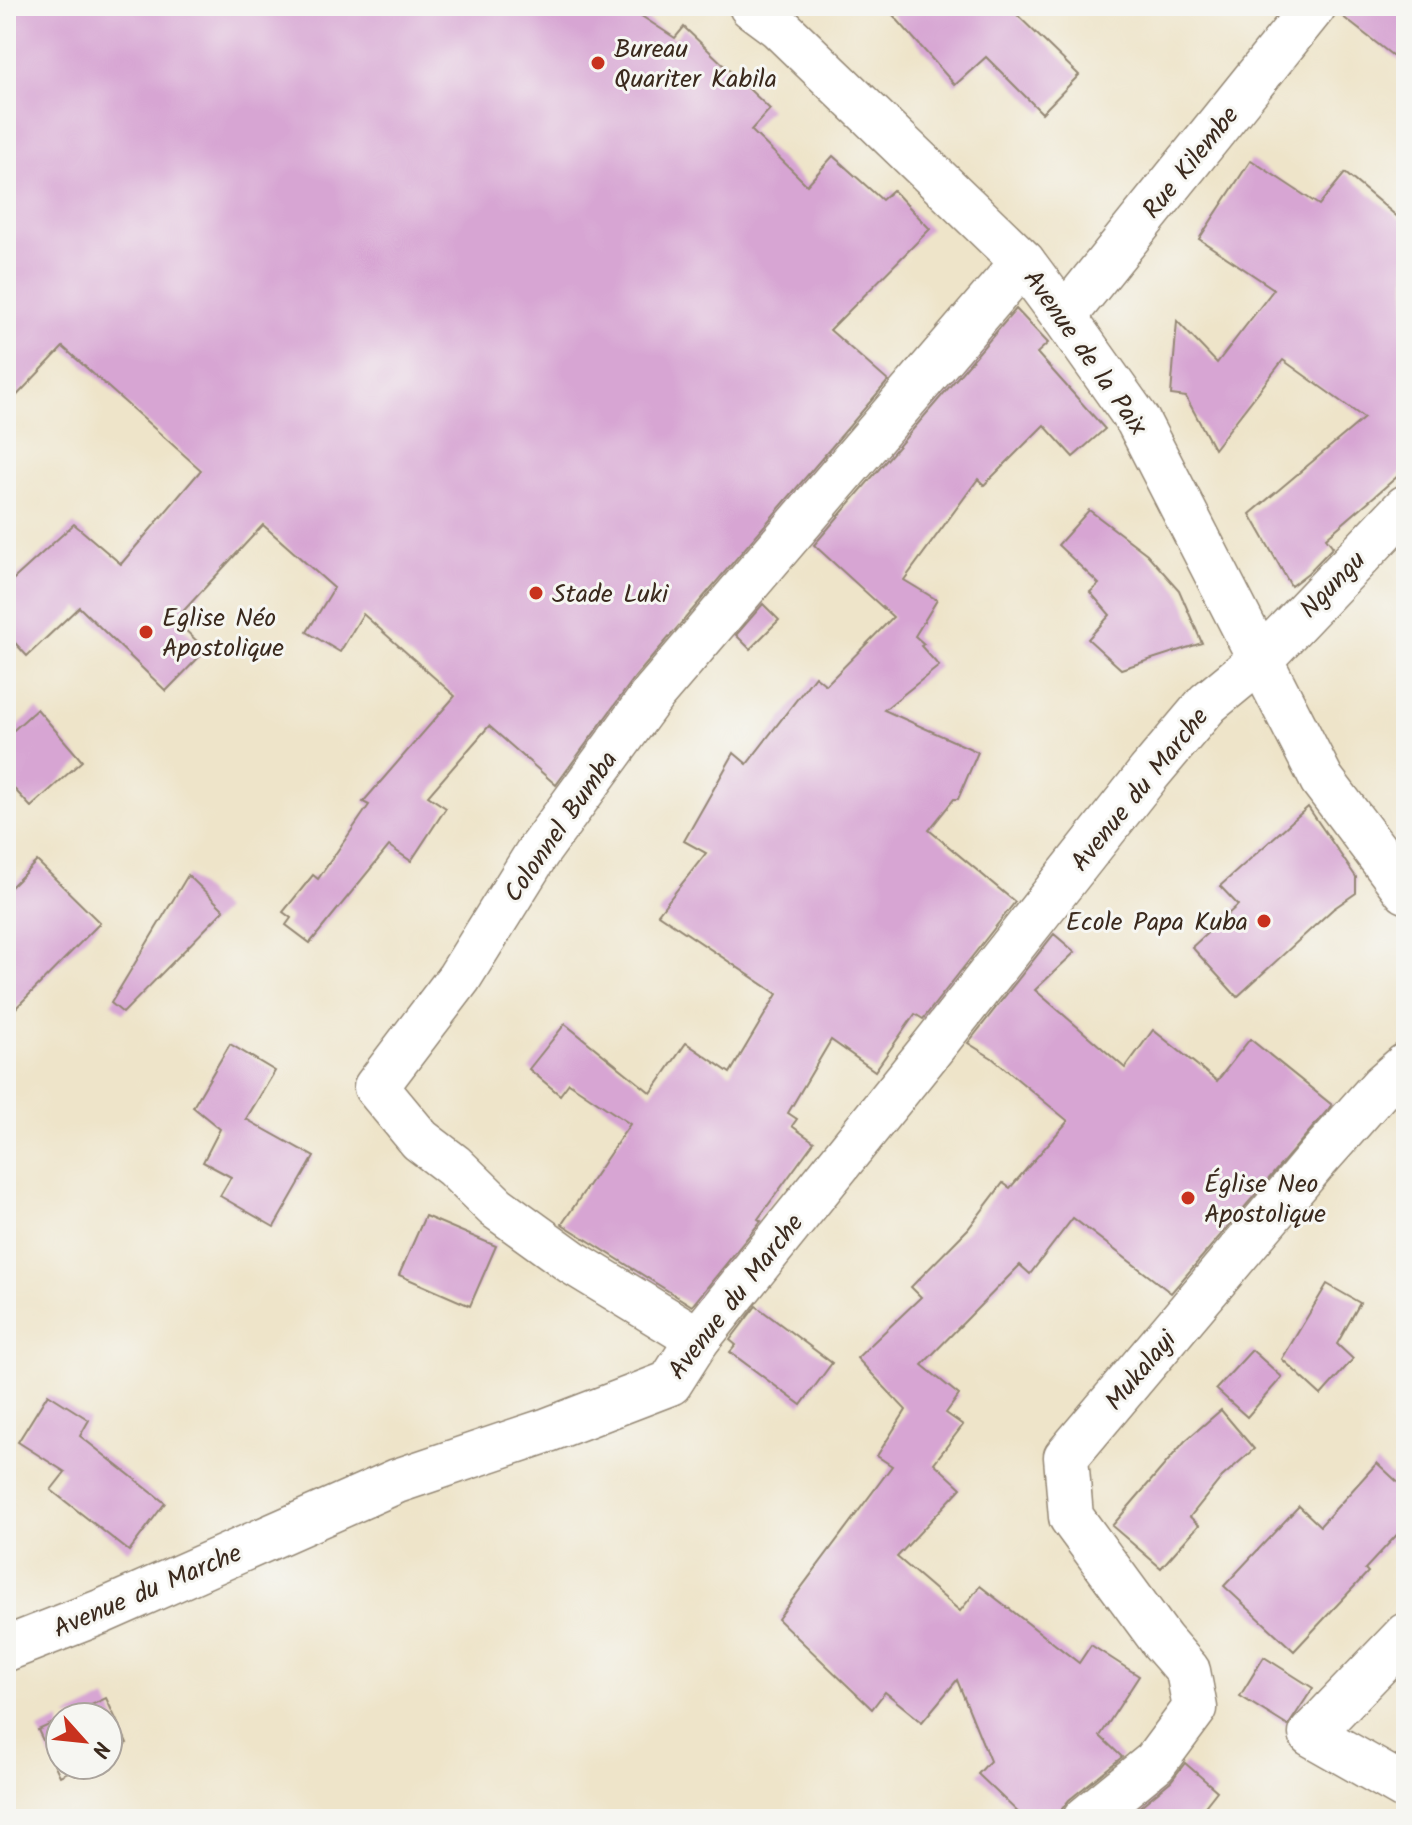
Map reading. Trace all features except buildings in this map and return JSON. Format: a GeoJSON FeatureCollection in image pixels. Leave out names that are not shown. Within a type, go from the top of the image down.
{"type":"FeatureCollection","features":[{"type":"Feature","properties":{"kind":"street","name":"Rue Kilembe"},"geometry":{"type":"LineString","coordinates":[[1064,317],[1314,6]]}},
{"type":"Feature","properties":{"kind":"street","name":"Avenue de la Paix"},"geometry":{"type":"LineString","coordinates":[[776,13],[1023,262],[1064,317],[1138,421],[1322,780],[1406,891]]}},
{"type":"Feature","properties":{"kind":"street","name":"Colonnel Bumba"},"geometry":{"type":"LineString","coordinates":[[698,1339],[572,1262],[496,1207],[454,1166],[420,1140],[376,1087],[459,978],[537,853],[654,693],[1023,262]]}},
{"type":"Feature","properties":{"kind":"street","name":"Ngungu"},"geometry":{"type":"LineString","coordinates":[[1259,661],[1406,507]]}},
{"type":"Feature","properties":{"kind":"street","name":"Avenue du Marche"},"geometry":{"type":"LineString","coordinates":[[6,1649],[103,1611],[397,1481],[548,1430],[670,1383],[698,1339],[1149,773],[1208,703],[1259,661]]}},
{"type":"Feature","properties":{"kind":"street","name":"Mukalayi"},"geometry":{"type":"LineString","coordinates":[[1085,1819],[1155,1762],[1195,1708],[1188,1671],[1162,1641],[1071,1517],[1066,1457],[1318,1158],[1383,1085],[1406,1065]]}},
{"type":"Feature","properties":{"kind":"street"},"geometry":{"type":"LineString","coordinates":[[1406,1635],[1311,1734],[1406,1788]]}},
{"type":"Feature","properties":{"kind":"place","name":"Bureau Quariter Kabila"},"geometry":{"type":"Point","coordinates":[598,63]}},
{"type":"Feature","properties":{"kind":"place","name":"Stade Luki"},"geometry":{"type":"Point","coordinates":[536,593]}},
{"type":"Feature","properties":{"kind":"place","name":"Eglise Néo Apostolique"},"geometry":{"type":"Point","coordinates":[146,632]}},
{"type":"Feature","properties":{"kind":"place","name":"Ecole Papa Kuba"},"geometry":{"type":"Point","coordinates":[1264,921]}},
{"type":"Feature","properties":{"kind":"place","name":"Église Neo Apostolique"},"geometry":{"type":"Point","coordinates":[1188,1198]}}]}
